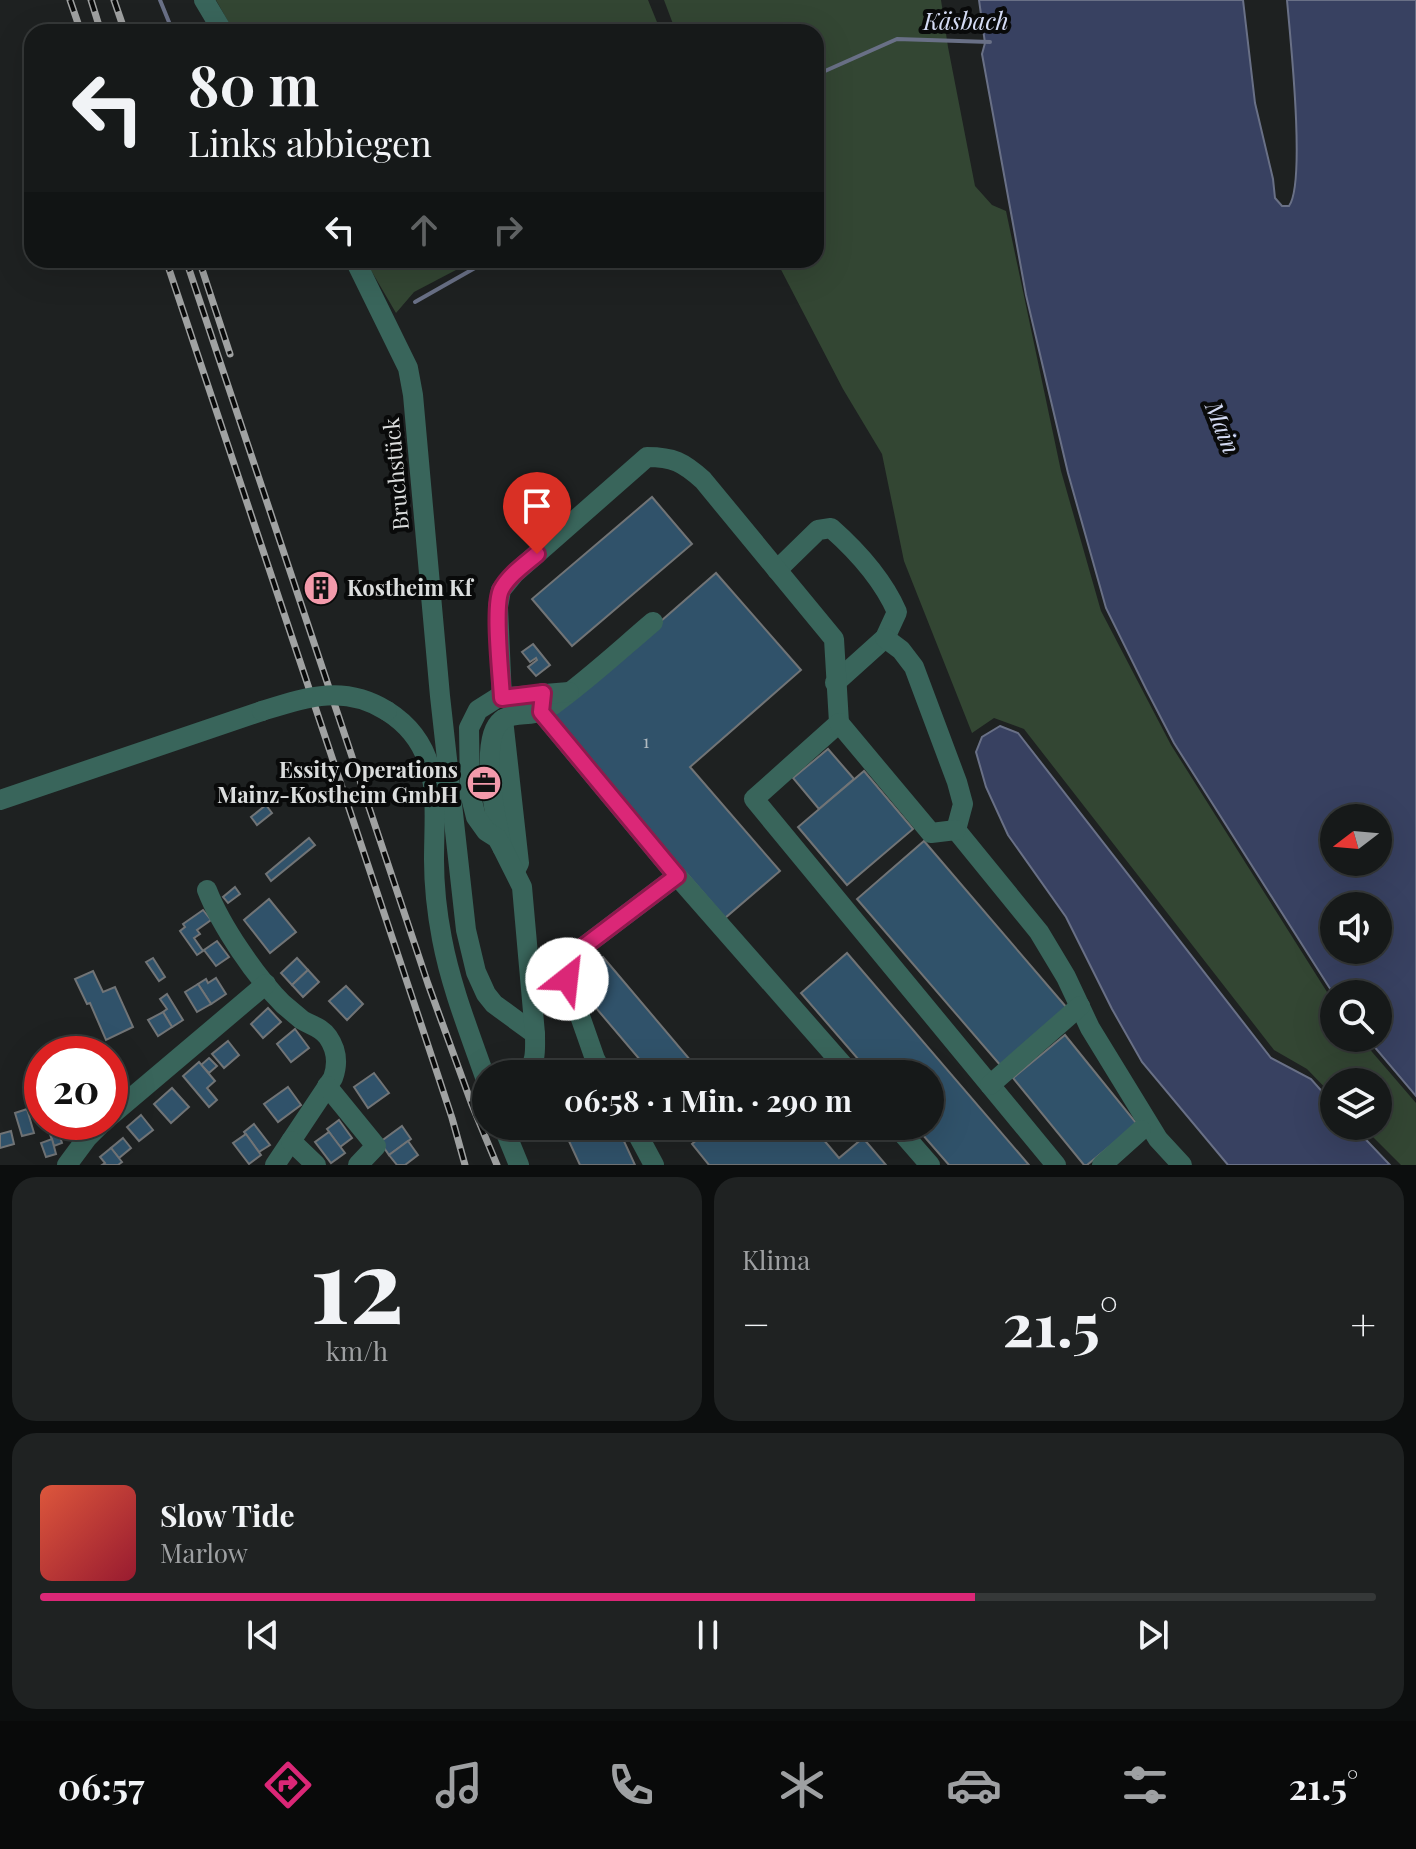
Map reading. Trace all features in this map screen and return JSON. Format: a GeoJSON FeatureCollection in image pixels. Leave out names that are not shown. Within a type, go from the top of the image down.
{"type":"FeatureCollection","features":[{"type":"Feature","properties":{"kind":"street"},"geometry":{"type":"LineString","coordinates":[[204,0],[218,24]]}},
{"type":"Feature","properties":{"kind":"street","name":"Bruchstück"},"geometry":{"type":"LineString","coordinates":[[359,268],[408,368],[413,395],[440,696],[466,930],[476,972],[486,994],[500,1009],[535,1034]]}},
{"type":"Feature","properties":{"kind":"street"},"geometry":{"type":"LineString","coordinates":[[502,698],[498,607],[501,590],[515,573],[647,457],[666,457],[685,464],[703,480],[834,639],[839,723],[931,833],[956,830]]}},
{"type":"Feature","properties":{"kind":"street"},"geometry":{"type":"LineString","coordinates":[[777,570],[818,530],[831,528],[889,593],[897,612],[885,638],[835,683]]}},
{"type":"Feature","properties":{"kind":"street"},"geometry":{"type":"LineString","coordinates":[[502,847],[489,765],[492,732],[509,715],[569,692],[653,622]]}},
{"type":"Feature","properties":{"kind":"street"},"geometry":{"type":"LineString","coordinates":[[885,638],[901,650],[914,667],[957,782],[963,804],[956,830]]}},
{"type":"Feature","properties":{"kind":"street"},"geometry":{"type":"LineString","coordinates":[[5,797],[313,696],[330,694],[364,700],[387,711],[407,727],[418,741],[432,772],[436,806],[435,882],[442,939],[448,969],[479,1060]]}},
{"type":"Feature","properties":{"kind":"street"},"geometry":{"type":"LineString","coordinates":[[533,1060],[535,1034],[522,887],[497,838],[486,831],[476,817],[470,793],[469,728],[478,710],[497,698],[542,703],[677,876],[839,1060]]}},
{"type":"Feature","properties":{"kind":"street"},"geometry":{"type":"LineString","coordinates":[[503,719],[519,863],[515,871]]}},
{"type":"Feature","properties":{"kind":"street"},"geometry":{"type":"LineString","coordinates":[[839,723],[754,799],[1056,1165]]}},
{"type":"Feature","properties":{"kind":"street"},"geometry":{"type":"LineString","coordinates":[[956,830],[1039,932],[1066,977],[1090,1028],[1158,1139],[1182,1165]]}},
{"type":"Feature","properties":{"kind":"street"},"geometry":{"type":"LineString","coordinates":[[596,1060],[567,979],[567,968],[578,951],[677,876]]}},
{"type":"Feature","properties":{"kind":"street"},"geometry":{"type":"LineString","coordinates":[[207,890],[233,938],[266,984],[283,1004],[322,1030],[334,1048],[336,1069],[333,1078],[275,1165]]}},
{"type":"Feature","properties":{"kind":"street"},"geometry":{"type":"LineString","coordinates":[[128,1101],[266,984]]}},
{"type":"Feature","properties":{"kind":"street"},"geometry":{"type":"LineString","coordinates":[[990,1085],[1080,1006]]}},
{"type":"Feature","properties":{"kind":"street"},"geometry":{"type":"LineString","coordinates":[[327,1086],[376,1146],[358,1165]]}},
{"type":"Feature","properties":{"kind":"street"},"geometry":{"type":"LineString","coordinates":[[1102,1165],[1141,1130]]}},
{"type":"Feature","properties":{"kind":"street"},"geometry":{"type":"LineString","coordinates":[[67,1165],[86,1140]]}},
{"type":"Feature","properties":{"kind":"street"},"geometry":{"type":"LineString","coordinates":[[509,1140],[519,1165]]}},
{"type":"Feature","properties":{"kind":"street"},"geometry":{"type":"LineString","coordinates":[[641,1140],[654,1165]]}},
{"type":"Feature","properties":{"kind":"street"},"geometry":{"type":"LineString","coordinates":[[908,1140],[930,1165]]}},
{"type":"Feature","properties":{"kind":"street"},"geometry":{"type":"LineString","coordinates":[[291,1141],[316,1165]]}},
{"type":"Feature","properties":{"kind":"green space"},"geometry":{"type":"Polygon","coordinates":[[[216,0],[648,0],[658,24],[230,24],[216,0]]]}},
{"type":"Feature","properties":{"kind":"green space"},"geometry":{"type":"Polygon","coordinates":[[[664,0],[941,0],[975,186],[992,205],[1006,211],[1061,471],[1101,611],[1171,745],[1320,981],[1320,1052],[1372,1052],[1386,1068],[1320,1068],[1320,1082],[1307,1069],[1274,1050],[1024,729],[994,718],[972,733],[904,561],[882,454],[843,389],[780,268],[824,268],[824,24],[673,24],[664,0]]]}},
{"type":"Feature","properties":{"kind":"green space"},"geometry":{"type":"Polygon","coordinates":[[[370,268],[460,268],[414,292],[396,313],[370,268]]]}},
{"type":"Feature","properties":{"kind":"green space"},"geometry":{"type":"Polygon","coordinates":[[[1392,1075],[1416,1103],[1416,1165],[1401,1165],[1376,1140],[1392,1140],[1392,1075]]]}},
{"type":"Feature","properties":{"kind":"water","name":"Main"},"geometry":{"type":"Polygon","coordinates":[[[979,0],[1243,0],[1255,103],[1275,198],[1282,206],[1289,206],[1294,192],[1297,140],[1287,0],[1416,0],[1416,1096],[1379,1052],[1392,1052],[1392,980],[1325,980],[1174,743],[1106,608],[1068,473],[1026,295],[982,54],[985,43],[979,0]]]}},
{"type":"Feature","properties":{"kind":"water"},"geometry":{"type":"Polygon","coordinates":[[[1000,726],[1018,733],[1271,1058],[1311,1079],[1320,1089],[1320,1140],[1366,1140],[1390,1165],[1228,1165],[1142,1062],[1066,917],[1008,835],[986,787],[976,752],[982,737],[1000,726]]]}},
{"type":"Feature","properties":{"kind":"building"},"geometry":{"type":"Polygon","coordinates":[[[652,497],[692,544],[572,646],[532,599],[652,497]]]}},
{"type":"Feature","properties":{"kind":"building"},"geometry":{"type":"Polygon","coordinates":[[[716,573],[801,670],[690,767],[780,871],[725,918],[551,717],[716,573]]]}},
{"type":"Feature","properties":{"kind":"building","name":"Kostheim Kf"},"geometry":{"type":"Polygon","coordinates":[[[323,578],[328,595],[320,597],[315,580],[323,578]]]}},
{"type":"Feature","properties":{"kind":"building"},"geometry":{"type":"Polygon","coordinates":[[[533,644],[550,665],[536,676],[528,667],[536,658],[530,662],[522,652],[533,644]]]}},
{"type":"Feature","properties":{"kind":"building"},"geometry":{"type":"Polygon","coordinates":[[[828,749],[854,779],[819,809],[793,778],[828,749]]]}},
{"type":"Feature","properties":{"kind":"building"},"geometry":{"type":"Polygon","coordinates":[[[864,771],[913,829],[847,885],[798,827],[864,771]]]}},
{"type":"Feature","properties":{"kind":"building"},"geometry":{"type":"Polygon","coordinates":[[[266,805],[272,813],[257,825],[251,817],[266,805]]]}},
{"type":"Feature","properties":{"kind":"building"},"geometry":{"type":"Polygon","coordinates":[[[309,838],[315,845],[271,881],[266,874],[309,838]]]}},
{"type":"Feature","properties":{"kind":"building"},"geometry":{"type":"Polygon","coordinates":[[[924,841],[1067,1008],[1001,1066],[857,899],[924,841]]]}},
{"type":"Feature","properties":{"kind":"building"},"geometry":{"type":"Polygon","coordinates":[[[235,887],[240,894],[228,903],[223,897],[235,887]]]}},
{"type":"Feature","properties":{"kind":"building"},"geometry":{"type":"Polygon","coordinates":[[[269,899],[296,932],[270,953],[244,920],[269,899]]]}},
{"type":"Feature","properties":{"kind":"building"},"geometry":{"type":"Polygon","coordinates":[[[203,910],[211,920],[197,930],[200,934],[194,938],[203,951],[197,955],[180,931],[185,927],[183,924],[203,910]]]}},
{"type":"Feature","properties":{"kind":"building"},"geometry":{"type":"Polygon","coordinates":[[[217,941],[229,957],[216,966],[204,950],[217,941]]]}},
{"type":"Feature","properties":{"kind":"building"},"geometry":{"type":"Polygon","coordinates":[[[847,953],[939,1060],[859,1060],[801,993],[847,953]]]}},
{"type":"Feature","properties":{"kind":"building"},"geometry":{"type":"Polygon","coordinates":[[[603,957],[690,1060],[640,1060],[574,982],[603,957]]]}},
{"type":"Feature","properties":{"kind":"building"},"geometry":{"type":"Polygon","coordinates":[[[153,958],[165,977],[159,981],[146,962],[153,958]]]}},
{"type":"Feature","properties":{"kind":"building"},"geometry":{"type":"Polygon","coordinates":[[[297,958],[308,970],[292,985],[281,973],[297,958]]]}},
{"type":"Feature","properties":{"kind":"building"},"geometry":{"type":"Polygon","coordinates":[[[308,970],[319,982],[303,997],[292,985],[308,970]]]}},
{"type":"Feature","properties":{"kind":"building"},"geometry":{"type":"Polygon","coordinates":[[[93,971],[103,992],[115,987],[133,1027],[114,1036],[104,1036],[75,979],[93,971]]]}},
{"type":"Feature","properties":{"kind":"building"},"geometry":{"type":"Polygon","coordinates":[[[216,978],[226,994],[211,1004],[198,984],[216,978]]]}},
{"type":"Feature","properties":{"kind":"building"},"geometry":{"type":"Polygon","coordinates":[[[198,984],[211,1004],[197,1012],[185,992],[198,984]]]}},
{"type":"Feature","properties":{"kind":"building"},"geometry":{"type":"Polygon","coordinates":[[[346,986],[363,1004],[347,1020],[329,1001],[346,986]]]}},
{"type":"Feature","properties":{"kind":"building"},"geometry":{"type":"Polygon","coordinates":[[[167,994],[183,1020],[172,1027],[163,1012],[167,1009],[160,999],[167,994]]]}},
{"type":"Feature","properties":{"kind":"building"},"geometry":{"type":"Polygon","coordinates":[[[268,1008],[281,1022],[263,1038],[251,1024],[268,1008]]]}},
{"type":"Feature","properties":{"kind":"building"},"geometry":{"type":"Polygon","coordinates":[[[163,1012],[172,1027],[158,1036],[148,1020],[163,1012]]]}},
{"type":"Feature","properties":{"kind":"building"},"geometry":{"type":"Polygon","coordinates":[[[295,1029],[309,1048],[291,1062],[277,1044],[295,1029]]]}},
{"type":"Feature","properties":{"kind":"building"},"geometry":{"type":"Polygon","coordinates":[[[1065,1035],[1137,1124],[1087,1165],[1013,1078],[1065,1035]]]}},
{"type":"Feature","properties":{"kind":"building"},"geometry":{"type":"Polygon","coordinates":[[[228,1041],[239,1055],[224,1068],[212,1054],[228,1041]]]}},
{"type":"Feature","properties":{"kind":"building"},"geometry":{"type":"Polygon","coordinates":[[[209,1058],[217,1066],[209,1073],[201,1065],[209,1058]]]}},
{"type":"Feature","properties":{"kind":"building"},"geometry":{"type":"Polygon","coordinates":[[[199,1062],[215,1081],[207,1088],[217,1100],[209,1107],[183,1076],[199,1062]]]}},
{"type":"Feature","properties":{"kind":"building"},"geometry":{"type":"Polygon","coordinates":[[[944,1066],[1029,1165],[949,1165],[927,1140],[944,1140],[944,1066]]]}},
{"type":"Feature","properties":{"kind":"building"},"geometry":{"type":"Polygon","coordinates":[[[374,1073],[389,1093],[368,1108],[354,1087],[374,1073]]]}},
{"type":"Feature","properties":{"kind":"building"},"geometry":{"type":"Polygon","coordinates":[[[288,1087],[301,1105],[278,1122],[264,1104],[288,1087]]]}},
{"type":"Feature","properties":{"kind":"building"},"geometry":{"type":"Polygon","coordinates":[[[172,1088],[189,1107],[171,1123],[154,1104],[172,1088]]]}},
{"type":"Feature","properties":{"kind":"building"},"geometry":{"type":"Polygon","coordinates":[[[24,1110],[24,1136],[22,1136],[15,1113],[24,1110]]]}},
{"type":"Feature","properties":{"kind":"building"},"geometry":{"type":"Polygon","coordinates":[[[141,1115],[153,1130],[139,1141],[128,1126],[141,1115]]]}},
{"type":"Feature","properties":{"kind":"building"},"geometry":{"type":"Polygon","coordinates":[[[339,1120],[352,1138],[340,1147],[327,1129],[339,1120]]]}},
{"type":"Feature","properties":{"kind":"building"},"geometry":{"type":"Polygon","coordinates":[[[254,1124],[270,1145],[259,1152],[244,1132],[254,1124]]]}},
{"type":"Feature","properties":{"kind":"building"},"geometry":{"type":"Polygon","coordinates":[[[402,1126],[411,1139],[389,1155],[380,1142],[402,1126]]]}},
{"type":"Feature","properties":{"kind":"building"},"geometry":{"type":"Polygon","coordinates":[[[11,1131],[14,1144],[0,1148],[0,1134],[11,1131]]]}},
{"type":"Feature","properties":{"kind":"building"},"geometry":{"type":"Polygon","coordinates":[[[329,1132],[345,1153],[331,1163],[315,1142],[329,1132]]]}},
{"type":"Feature","properties":{"kind":"building"},"geometry":{"type":"Polygon","coordinates":[[[246,1134],[261,1155],[249,1164],[233,1143],[246,1134]]]}},
{"type":"Feature","properties":{"kind":"building"},"geometry":{"type":"Polygon","coordinates":[[[52,1140],[61,1140],[62,1143],[54,1146],[52,1140]]]}},
{"type":"Feature","properties":{"kind":"building"},"geometry":{"type":"Polygon","coordinates":[[[52,1140],[56,1154],[46,1157],[41,1143],[52,1140]]]}},
{"type":"Feature","properties":{"kind":"building"},"geometry":{"type":"Polygon","coordinates":[[[125,1140],[131,1148],[119,1158],[111,1148],[125,1140]]]}},
{"type":"Feature","properties":{"kind":"building"},"geometry":{"type":"Polygon","coordinates":[[[568,1140],[623,1140],[635,1165],[580,1165],[568,1140]]]}},
{"type":"Feature","properties":{"kind":"building"},"geometry":{"type":"Polygon","coordinates":[[[697,1140],[824,1140],[839,1158],[865,1140],[886,1165],[709,1165],[692,1144],[697,1140]]]}},
{"type":"Feature","properties":{"kind":"building"},"geometry":{"type":"Polygon","coordinates":[[[408,1141],[418,1155],[405,1165],[397,1165],[389,1155],[408,1141]]]}},
{"type":"Feature","properties":{"kind":"building"},"geometry":{"type":"Polygon","coordinates":[[[111,1148],[122,1162],[102,1165],[105,1163],[100,1157],[111,1148]]]}},
{"type":"Feature","properties":{"kind":"waterway"},"geometry":{"type":"LineString","coordinates":[[160,0],[170,24]]}},
{"type":"Feature","properties":{"kind":"waterway","name":"Käsbach"},"geometry":{"type":"LineString","coordinates":[[824,71],[897,39],[990,42]]}},
{"type":"Feature","properties":{"kind":"waterway","name":"Käsbach"},"geometry":{"type":"LineString","coordinates":[[415,302],[475,268]]}},
{"type":"Feature","properties":{"kind":"railway"},"geometry":{"type":"LineString","coordinates":[[70,0],[78,24]]}},
{"type":"Feature","properties":{"kind":"railway"},"geometry":{"type":"LineString","coordinates":[[91,0],[98,24]]}},
{"type":"Feature","properties":{"kind":"railway"},"geometry":{"type":"LineString","coordinates":[[114,0],[122,24]]}},
{"type":"Feature","properties":{"kind":"railway"},"geometry":{"type":"LineString","coordinates":[[169,268],[416,1009],[465,1165]]}},
{"type":"Feature","properties":{"kind":"railway"},"geometry":{"type":"LineString","coordinates":[[189,268],[428,984],[497,1165]]}},
{"type":"Feature","properties":{"kind":"railway"},"geometry":{"type":"LineString","coordinates":[[202,268],[230,354]]}},
{"type":"Feature","properties":{"kind":"place","name":"Kostheim Kf"},"geometry":{"type":"Point","coordinates":[321,588]}},
{"type":"Feature","properties":{"kind":"place","name":"Essity Operations Mainz-Kostheim GmbH"},"geometry":{"type":"Point","coordinates":[484,783]}},
{"type":"Feature","properties":{"kind":"route"},"geometry":{"type":"LineString","coordinates":[[537,554],[501,590],[498,607],[502,698],[543,693],[541,712],[677,876],[578,951],[567,968],[567,979]]}}]}
